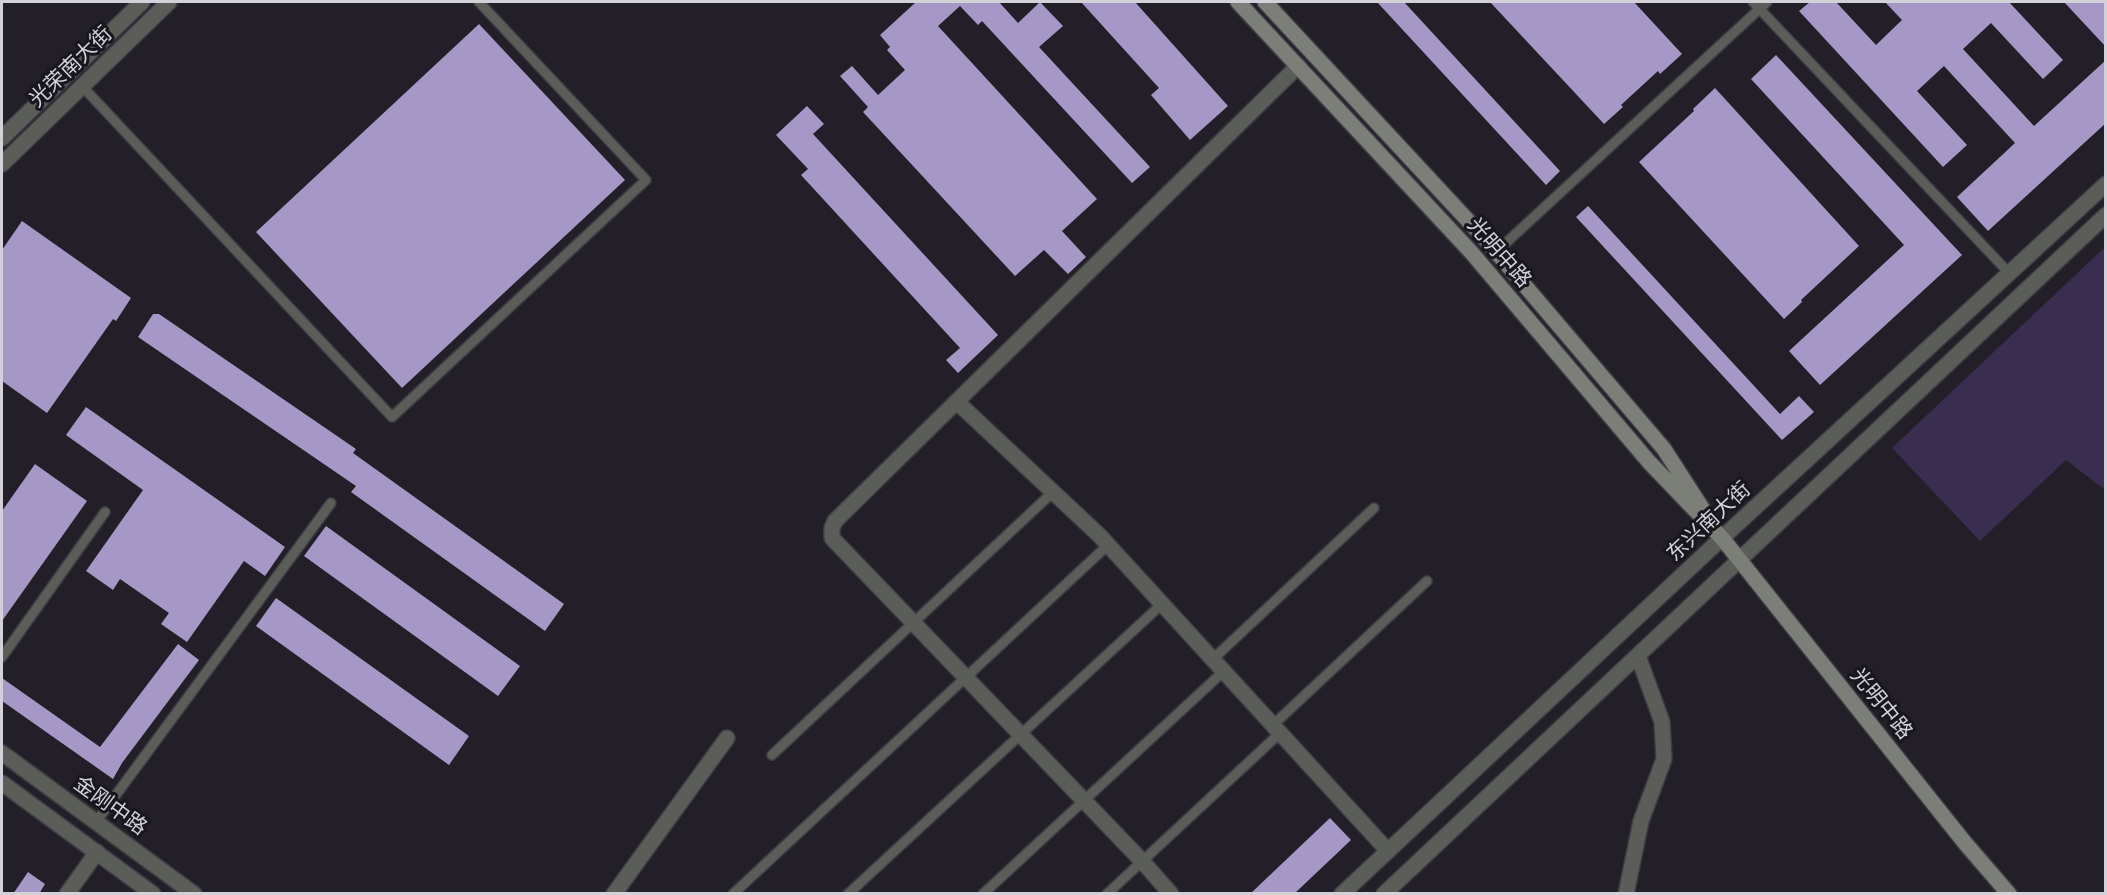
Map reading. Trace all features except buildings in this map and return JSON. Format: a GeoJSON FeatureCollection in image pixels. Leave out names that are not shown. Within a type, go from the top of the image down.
{"type":"FeatureCollection","features":[{"type":"Feature","properties":{"kind":"main road","name":"光明中路"},"geometry":{"type":"LineString","coordinates":[[1238,2],[1472,252],[1649,462],[1722,538]]}},
{"type":"Feature","properties":{"kind":"main road","name":"光明中路"},"geometry":{"type":"LineString","coordinates":[[1266,2],[1496,252],[1664,449],[1722,538],[1965,843],[2009,894]]}},
{"type":"Feature","properties":{"kind":"street","name":"光荣南大街"},"geometry":{"type":"LineString","coordinates":[[2,138],[142,2]]}},
{"type":"Feature","properties":{"kind":"street","name":"光荣南大街"},"geometry":{"type":"LineString","coordinates":[[2,164],[169,2]]}},
{"type":"Feature","properties":{"kind":"street"},"geometry":{"type":"LineString","coordinates":[[1171,894],[1084,800],[832,538],[832,528],[835,521],[1298,66]]}},
{"type":"Feature","properties":{"kind":"street","name":"东兴南大街"},"geometry":{"type":"LineString","coordinates":[[1342,894],[1722,538],[2106,184]]}},
{"type":"Feature","properties":{"kind":"street"},"geometry":{"type":"LineString","coordinates":[[1384,894],[2106,215]]}},
{"type":"Feature","properties":{"kind":"street"},"geometry":{"type":"LineString","coordinates":[[957,402],[1108,545],[1388,851]]}},
{"type":"Feature","properties":{"kind":"street"},"geometry":{"type":"LineString","coordinates":[[1626,894],[1641,822],[1664,759],[1662,722],[1638,656]]}},
{"type":"Feature","properties":{"kind":"street"},"geometry":{"type":"LineString","coordinates":[[614,894],[727,738]]}},
{"type":"Feature","properties":{"kind":"street","name":"金刚中路"},"geometry":{"type":"LineString","coordinates":[[2,753],[194,894]]}},
{"type":"Feature","properties":{"kind":"street"},"geometry":{"type":"LineString","coordinates":[[2,783],[153,894]]}},
{"type":"Feature","properties":{"kind":"street"},"geometry":{"type":"LineString","coordinates":[[68,894],[97,852]]}},
{"type":"Feature","properties":{"kind":"lane"},"geometry":{"type":"LineString","coordinates":[[82,86],[392,417],[646,180],[479,2]]}},
{"type":"Feature","properties":{"kind":"lane"},"geometry":{"type":"LineString","coordinates":[[1496,252],[1756,5],[1767,2]]}},
{"type":"Feature","properties":{"kind":"lane"},"geometry":{"type":"LineString","coordinates":[[1756,5],[2009,273]]}},
{"type":"Feature","properties":{"kind":"lane"},"geometry":{"type":"LineString","coordinates":[[772,755],[1053,492]]}},
{"type":"Feature","properties":{"kind":"lane"},"geometry":{"type":"LineString","coordinates":[[96,822],[331,504]]}},
{"type":"Feature","properties":{"kind":"lane"},"geometry":{"type":"LineString","coordinates":[[1213,659],[1374,508]]}},
{"type":"Feature","properties":{"kind":"lane"},"geometry":{"type":"LineString","coordinates":[[2,657],[105,512]]}},
{"type":"Feature","properties":{"kind":"lane"},"geometry":{"type":"LineString","coordinates":[[733,894],[1108,545]]}},
{"type":"Feature","properties":{"kind":"lane"},"geometry":{"type":"LineString","coordinates":[[1107,894],[1427,581]]}},
{"type":"Feature","properties":{"kind":"lane"},"geometry":{"type":"LineString","coordinates":[[848,894],[1162,604]]}},
{"type":"Feature","properties":{"kind":"lane"},"geometry":{"type":"LineString","coordinates":[[983,894],[1224,671]]}},
{"type":"Feature","properties":{"kind":"shaded area"},"geometry":{"type":"Polygon","coordinates":[[[2105,247],[2105,490],[2066,460],[1980,541],[1892,448],[2105,247]]]}}]}
